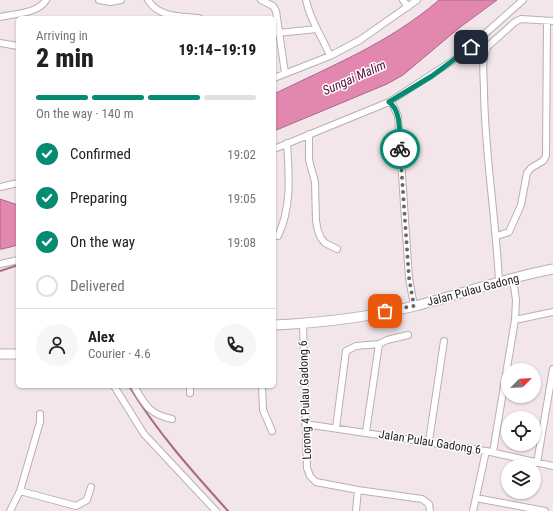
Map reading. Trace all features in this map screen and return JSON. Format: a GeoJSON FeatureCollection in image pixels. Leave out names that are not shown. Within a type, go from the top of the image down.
{"type":"FeatureCollection","features":[{"type":"Feature","properties":{"kind":"main road","name":"Jalan Pulau Gadong"},"geometry":{"type":"LineString","coordinates":[[276,325],[303,324],[356,317],[414,306],[499,282],[553,269]]}},
{"type":"Feature","properties":{"kind":"main road"},"geometry":{"type":"LineString","coordinates":[[0,354],[16,354]]}},
{"type":"Feature","properties":{"kind":"street"},"geometry":{"type":"LineString","coordinates":[[0,17],[36,9],[41,7],[46,0]]}},
{"type":"Feature","properties":{"kind":"street"},"geometry":{"type":"LineString","coordinates":[[99,0],[110,2],[121,0]]}},
{"type":"Feature","properties":{"kind":"street"},"geometry":{"type":"LineString","coordinates":[[148,0],[157,10],[162,13],[184,16]]}},
{"type":"Feature","properties":{"kind":"street"},"geometry":{"type":"LineString","coordinates":[[261,0],[273,6],[276,11],[278,33],[286,73]]}},
{"type":"Feature","properties":{"kind":"street"},"geometry":{"type":"LineString","coordinates":[[306,0],[308,11],[324,40],[330,56]]}},
{"type":"Feature","properties":{"kind":"street"},"geometry":{"type":"LineString","coordinates":[[403,0],[408,7]]}},
{"type":"Feature","properties":{"kind":"street"},"geometry":{"type":"LineString","coordinates":[[276,77],[330,56],[370,34],[417,0]]}},
{"type":"Feature","properties":{"kind":"street"},"geometry":{"type":"LineString","coordinates":[[276,148],[389,102],[443,68],[481,38],[523,0]]}},
{"type":"Feature","properties":{"kind":"street"},"geometry":{"type":"LineString","coordinates":[[497,236],[509,232],[521,205],[526,173],[531,168],[544,161],[546,156],[550,21],[522,19],[515,22],[487,47],[484,58],[485,119],[497,236],[499,282]]}},
{"type":"Feature","properties":{"kind":"street"},"geometry":{"type":"LineString","coordinates":[[278,33],[317,29]]}},
{"type":"Feature","properties":{"kind":"street"},"geometry":{"type":"LineString","coordinates":[[481,38],[487,47]]}},
{"type":"Feature","properties":{"kind":"street"},"geometry":{"type":"LineString","coordinates":[[0,43],[16,46]]}},
{"type":"Feature","properties":{"kind":"street"},"geometry":{"type":"LineString","coordinates":[[389,102],[394,105],[398,116],[408,271],[414,306]]}},
{"type":"Feature","properties":{"kind":"street"},"geometry":{"type":"LineString","coordinates":[[309,134],[309,160],[315,182],[316,221],[318,231],[320,238],[325,243],[337,249]]}},
{"type":"Feature","properties":{"kind":"street"},"geometry":{"type":"LineString","coordinates":[[278,236],[285,218],[289,193],[287,143]]}},
{"type":"Feature","properties":{"kind":"street"},"geometry":{"type":"LineString","coordinates":[[0,187],[16,183]]}},
{"type":"Feature","properties":{"kind":"street"},"geometry":{"type":"LineString","coordinates":[[0,264],[16,260]]}},
{"type":"Feature","properties":{"kind":"street"},"geometry":{"type":"LineString","coordinates":[[473,511],[489,452],[516,320],[514,279]]}},
{"type":"Feature","properties":{"kind":"street"},"geometry":{"type":"LineString","coordinates":[[516,320],[553,312]]}},
{"type":"Feature","properties":{"kind":"street","name":"Lorong 4 Pulau Gadong 6"},"geometry":{"type":"LineString","coordinates":[[303,324],[307,468],[310,476],[316,482],[358,490]]}},
{"type":"Feature","properties":{"kind":"street"},"geometry":{"type":"LineString","coordinates":[[336,428],[346,351],[356,346],[379,344],[387,340],[408,335]]}},
{"type":"Feature","properties":{"kind":"street"},"geometry":{"type":"LineString","coordinates":[[429,442],[444,342]]}},
{"type":"Feature","properties":{"kind":"street"},"geometry":{"type":"LineString","coordinates":[[366,432],[379,344]]}},
{"type":"Feature","properties":{"kind":"street"},"geometry":{"type":"LineString","coordinates":[[537,459],[553,369]]}},
{"type":"Feature","properties":{"kind":"street"},"geometry":{"type":"LineString","coordinates":[[115,388],[144,434],[216,511]]}},
{"type":"Feature","properties":{"kind":"street"},"geometry":{"type":"LineString","coordinates":[[135,388],[147,409],[160,417],[172,419]]}},
{"type":"Feature","properties":{"kind":"street"},"geometry":{"type":"LineString","coordinates":[[190,388],[190,393]]}},
{"type":"Feature","properties":{"kind":"street"},"geometry":{"type":"LineString","coordinates":[[262,388],[263,410],[272,431]]}},
{"type":"Feature","properties":{"kind":"street"},"geometry":{"type":"LineString","coordinates":[[10,511],[20,491],[40,422],[40,414]]}},
{"type":"Feature","properties":{"kind":"street","name":"Jalan Pulau Gadong 6"},"geometry":{"type":"LineString","coordinates":[[306,424],[429,442],[489,452],[519,459]]}},
{"type":"Feature","properties":{"kind":"street","name":"Jalan Pulau Gadong 6"},"geometry":{"type":"LineString","coordinates":[[541,464],[553,466]]}},
{"type":"Feature","properties":{"kind":"street"},"geometry":{"type":"LineString","coordinates":[[20,491],[76,506],[87,500],[90,487]]}},
{"type":"Feature","properties":{"kind":"street"},"geometry":{"type":"LineString","coordinates":[[356,511],[358,490],[422,499],[429,504],[430,511]]}},
{"type":"Feature","properties":{"kind":"street"},"geometry":{"type":"LineString","coordinates":[[476,498],[545,511]]}},
{"type":"Feature","properties":{"kind":"water","name":"Sungai Malim"},"geometry":{"type":"Polygon","coordinates":[[[439,0],[497,0],[459,28],[403,75],[387,84],[276,130],[276,93],[360,52],[400,29],[439,0]]]}},
{"type":"Feature","properties":{"kind":"water"},"geometry":{"type":"Polygon","coordinates":[[[0,199],[16,204],[16,246],[0,249],[0,199]]]}},
{"type":"Feature","properties":{"kind":"waterway"},"geometry":{"type":"LineString","coordinates":[[0,271],[16,266]]}},
{"type":"Feature","properties":{"kind":"waterway"},"geometry":{"type":"LineString","coordinates":[[130,388],[163,435],[228,511]]}},
{"type":"Feature","properties":{"kind":"way so far"},"geometry":{"type":"LineString","coordinates":[[385,311],[414,306],[409,278],[400,149]]}},
{"type":"Feature","properties":{"kind":"route"},"geometry":{"type":"LineString","coordinates":[[400,149],[398,116],[394,105],[389,102],[432,76],[471,47]]}}]}
